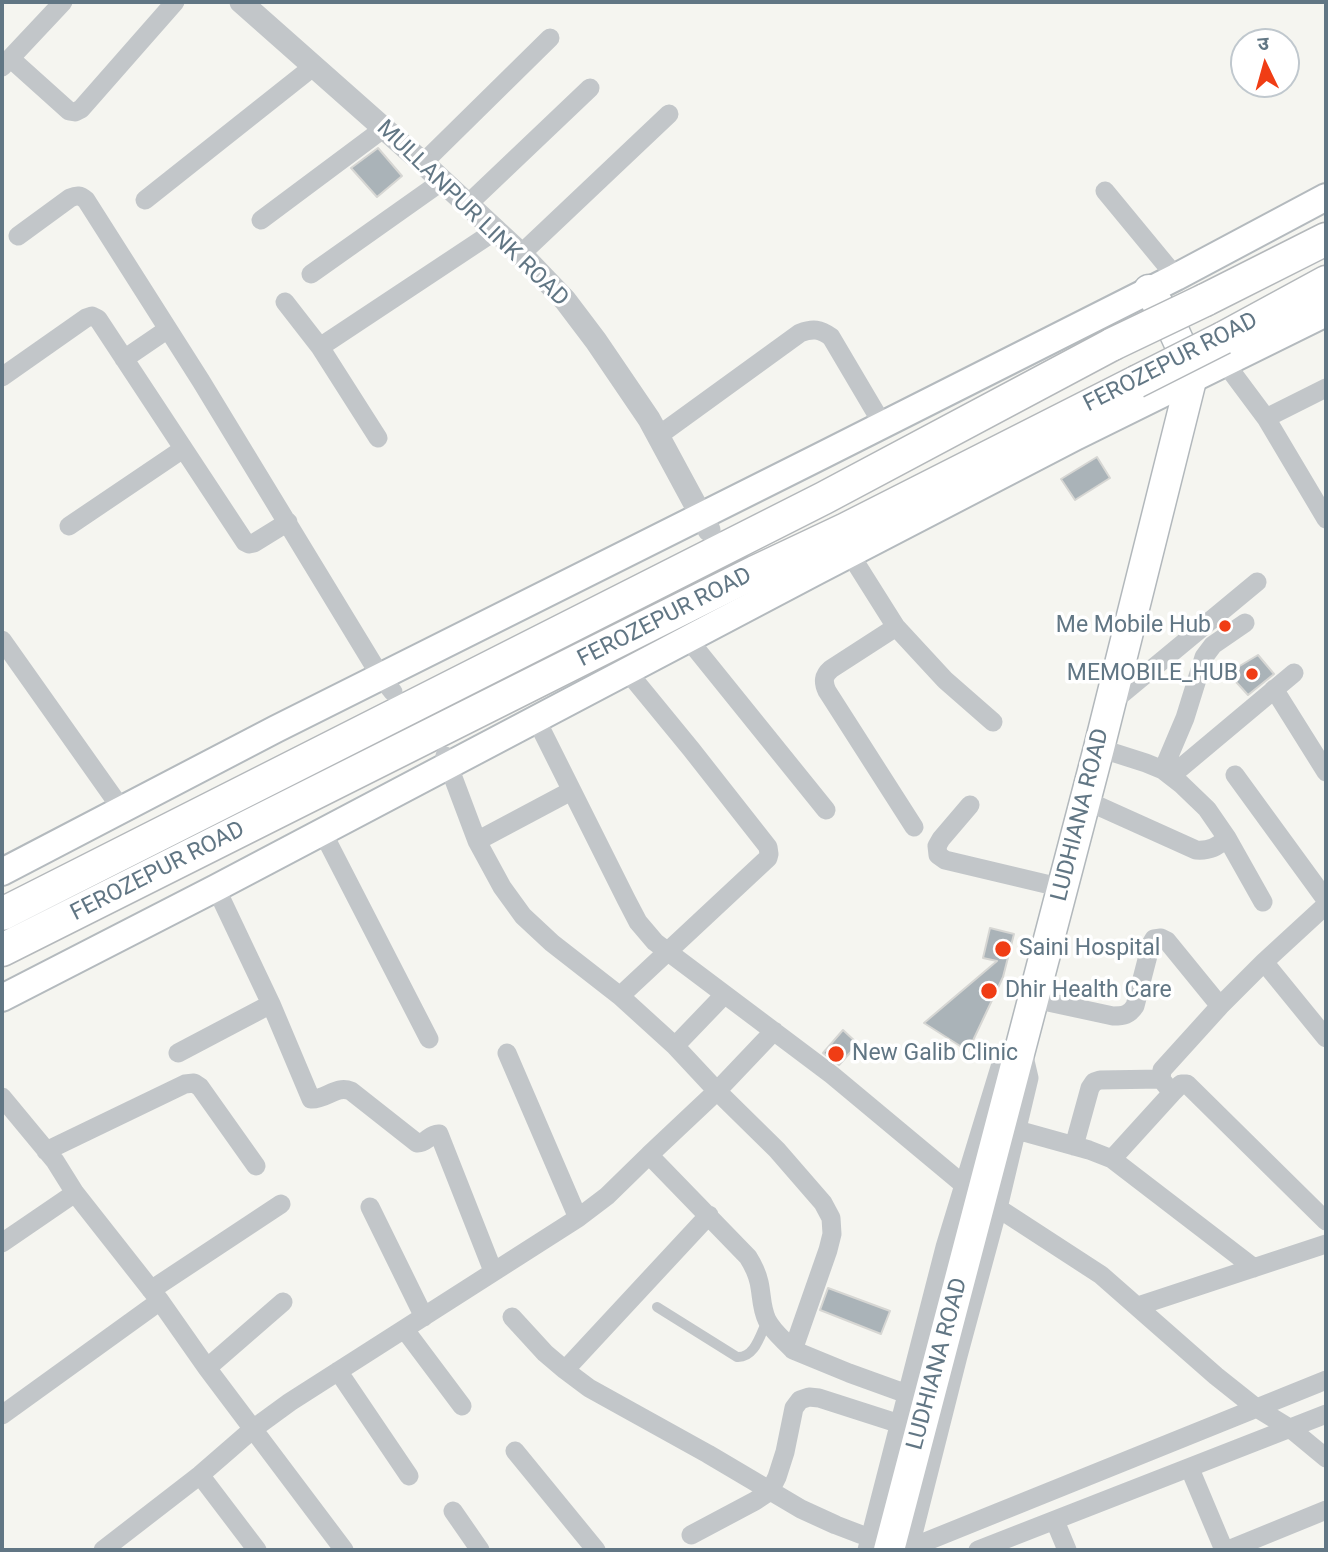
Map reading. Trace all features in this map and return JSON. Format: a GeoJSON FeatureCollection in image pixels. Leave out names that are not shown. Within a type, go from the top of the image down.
{"type":"FeatureCollection","features":[{"type":"Feature","properties":{"kind":"highway"},"geometry":{"type":"LineString","coordinates":[[2,914],[824,498],[1113,344],[1326,239]]}},
{"type":"Feature","properties":{"kind":"highway","name":"FEROZEPUR ROAD"},"geometry":{"type":"LineString","coordinates":[[2,950],[1136,382],[1224,350],[1326,282]]}},
{"type":"Feature","properties":{"kind":"main road"},"geometry":{"type":"LineString","coordinates":[[2,873],[265,735],[387,684],[705,523],[883,425],[1326,198]]}},
{"type":"Feature","properties":{"kind":"main road"},"geometry":{"type":"LineString","coordinates":[[1149,290],[1176,332],[1191,380]]}},
{"type":"Feature","properties":{"kind":"main road"},"geometry":{"type":"LineString","coordinates":[[2,998],[323,831],[447,760],[536,719],[688,639],[747,601],[850,554],[1191,380],[1224,350],[1326,313]]}},
{"type":"Feature","properties":{"kind":"main road","name":"LUDHIANA ROAD"},"geometry":{"type":"LineString","coordinates":[[889,1547],[1086,800],[1191,380]]}},
{"type":"Feature","properties":{"kind":"street"},"geometry":{"type":"LineString","coordinates":[[63,2],[6,63],[69,111],[75,112],[81,109],[175,2]]}},
{"type":"Feature","properties":{"kind":"street","name":"MULLANPUR LINK ROAD"},"geometry":{"type":"LineString","coordinates":[[245,3],[423,163],[521,254],[565,300],[649,419],[705,523]]}},
{"type":"Feature","properties":{"kind":"street"},"geometry":{"type":"LineString","coordinates":[[423,163],[550,38]]}},
{"type":"Feature","properties":{"kind":"street"},"geometry":{"type":"LineString","coordinates":[[145,200],[314,66]]}},
{"type":"Feature","properties":{"kind":"street"},"geometry":{"type":"LineString","coordinates":[[467,205],[590,88]]}},
{"type":"Feature","properties":{"kind":"street"},"geometry":{"type":"LineString","coordinates":[[521,254],[669,114]]}},
{"type":"Feature","properties":{"kind":"street"},"geometry":{"type":"LineString","coordinates":[[261,220],[383,128]]}},
{"type":"Feature","properties":{"kind":"street"},"geometry":{"type":"LineString","coordinates":[[311,274],[441,182]]}},
{"type":"Feature","properties":{"kind":"street"},"geometry":{"type":"LineString","coordinates":[[1105,191],[1175,276]]}},
{"type":"Feature","properties":{"kind":"street"},"geometry":{"type":"LineString","coordinates":[[18,236],[71,198],[82,196],[86,200],[387,684]]}},
{"type":"Feature","properties":{"kind":"street"},"geometry":{"type":"LineString","coordinates":[[320,347],[495,231]]}},
{"type":"Feature","properties":{"kind":"street"},"geometry":{"type":"LineString","coordinates":[[285,302],[320,347],[378,438]]}},
{"type":"Feature","properties":{"kind":"street"},"geometry":{"type":"LineString","coordinates":[[2,377],[86,317],[98,319],[245,542],[254,543],[288,522]]}},
{"type":"Feature","properties":{"kind":"street"},"geometry":{"type":"LineString","coordinates":[[124,359],[168,329]]}},
{"type":"Feature","properties":{"kind":"street"},"geometry":{"type":"LineString","coordinates":[[658,436],[800,333],[810,329],[822,330],[831,337],[883,425]]}},
{"type":"Feature","properties":{"kind":"street"},"geometry":{"type":"LineString","coordinates":[[1224,350],[1325,512]]}},
{"type":"Feature","properties":{"kind":"street"},"geometry":{"type":"LineString","coordinates":[[1266,418],[1326,388]]}},
{"type":"Feature","properties":{"kind":"street"},"geometry":{"type":"LineString","coordinates":[[69,526],[183,449]]}},
{"type":"Feature","properties":{"kind":"street"},"geometry":{"type":"LineString","coordinates":[[850,554],[896,627],[945,680],[993,722]]}},
{"type":"Feature","properties":{"kind":"street"},"geometry":{"type":"LineString","coordinates":[[1110,704],[1257,582]]}},
{"type":"Feature","properties":{"kind":"street"},"geometry":{"type":"LineString","coordinates":[[1167,773],[1204,657],[1213,645],[1245,623]]}},
{"type":"Feature","properties":{"kind":"street"},"geometry":{"type":"LineString","coordinates":[[896,627],[831,669],[825,674],[824,682],[827,691],[914,827]]}},
{"type":"Feature","properties":{"kind":"street"},"geometry":{"type":"LineString","coordinates":[[688,639],[826,810]]}},
{"type":"Feature","properties":{"kind":"street"},"geometry":{"type":"LineString","coordinates":[[2,640],[123,811]]}},
{"type":"Feature","properties":{"kind":"street"},"geometry":{"type":"LineString","coordinates":[[620,996],[768,858],[769,854],[768,847],[627,671]]}},
{"type":"Feature","properties":{"kind":"street"},"geometry":{"type":"LineString","coordinates":[[1167,773],[1293,673]]}},
{"type":"Feature","properties":{"kind":"street"},"geometry":{"type":"LineString","coordinates":[[1274,690],[1326,772]]}},
{"type":"Feature","properties":{"kind":"street"},"geometry":{"type":"LineString","coordinates":[[536,719],[638,922],[655,942],[871,1106],[964,1185]]}},
{"type":"Feature","properties":{"kind":"street"},"geometry":{"type":"LineString","coordinates":[[1099,748],[1146,763],[1167,773],[1208,809],[1263,902]]}},
{"type":"Feature","properties":{"kind":"street"},"geometry":{"type":"LineString","coordinates":[[447,760],[478,841],[502,887],[523,916],[552,943],[620,996],[675,1046],[777,1150],[823,1203],[831,1217],[832,1234],[793,1349]]}},
{"type":"Feature","properties":{"kind":"street"},"geometry":{"type":"LineString","coordinates":[[1166,1086],[1162,1070],[1220,1006],[1326,902],[1235,775]]}},
{"type":"Feature","properties":{"kind":"street"},"geometry":{"type":"LineString","coordinates":[[478,841],[570,790]]}},
{"type":"Feature","properties":{"kind":"street"},"geometry":{"type":"LineString","coordinates":[[1086,800],[1196,850],[1217,847],[1227,838]]}},
{"type":"Feature","properties":{"kind":"street"},"geometry":{"type":"LineString","coordinates":[[970,805],[941,839],[937,846],[938,856],[944,860],[1063,888]]}},
{"type":"Feature","properties":{"kind":"street"},"geometry":{"type":"LineString","coordinates":[[323,831],[429,1039]]}},
{"type":"Feature","properties":{"kind":"street"},"geometry":{"type":"LineString","coordinates":[[216,888],[271,1004],[311,1099],[318,1099],[344,1088],[417,1143],[439,1133],[494,1271]]}},
{"type":"Feature","properties":{"kind":"street"},"geometry":{"type":"LineString","coordinates":[[1034,999],[1113,1016],[1130,1013],[1135,1006],[1151,944],[1154,939],[1161,938],[1167,941],[1220,1006]]}},
{"type":"Feature","properties":{"kind":"street"},"geometry":{"type":"LineString","coordinates":[[1264,962],[1326,1038]]}},
{"type":"Feature","properties":{"kind":"street"},"geometry":{"type":"LineString","coordinates":[[675,1046],[724,995]]}},
{"type":"Feature","properties":{"kind":"street"},"geometry":{"type":"LineString","coordinates":[[178,1053],[271,1004]]}},
{"type":"Feature","properties":{"kind":"street"},"geometry":{"type":"LineString","coordinates":[[103,1550],[290,1402],[578,1219],[607,1196],[717,1091],[774,1031]]}},
{"type":"Feature","properties":{"kind":"street"},"geometry":{"type":"LineString","coordinates":[[1021,1048],[1029,1078],[998,1208],[958,1356],[889,1547],[900,1424],[945,1247],[1000,1067],[1021,1048]]}},
{"type":"Feature","properties":{"kind":"street"},"geometry":{"type":"LineString","coordinates":[[507,1053],[578,1219]]}},
{"type":"Feature","properties":{"kind":"street"},"geometry":{"type":"LineString","coordinates":[[1074,1146],[1094,1082],[1100,1080],[1166,1086],[1186,1084],[1326,1221]]}},
{"type":"Feature","properties":{"kind":"street"},"geometry":{"type":"LineString","coordinates":[[46,1151],[185,1084],[194,1083],[200,1087],[256,1166]]}},
{"type":"Feature","properties":{"kind":"street"},"geometry":{"type":"LineString","coordinates":[[1112,1158],[1166,1086]]}},
{"type":"Feature","properties":{"kind":"street"},"geometry":{"type":"LineString","coordinates":[[2,1097],[55,1161],[75,1193],[156,1296],[344,1550]]}},
{"type":"Feature","properties":{"kind":"street"},"geometry":{"type":"LineString","coordinates":[[1017,1130],[1112,1158],[1254,1268]]}},
{"type":"Feature","properties":{"kind":"street"},"geometry":{"type":"LineString","coordinates":[[649,1155],[748,1256],[756,1270],[768,1321],[793,1349],[907,1394]]}},
{"type":"Feature","properties":{"kind":"street"},"geometry":{"type":"LineString","coordinates":[[2,1243],[75,1193]]}},
{"type":"Feature","properties":{"kind":"street"},"geometry":{"type":"LineString","coordinates":[[2,1415],[117,1331],[156,1296],[281,1204]]}},
{"type":"Feature","properties":{"kind":"street"},"geometry":{"type":"LineString","coordinates":[[370,1207],[424,1317]]}},
{"type":"Feature","properties":{"kind":"street"},"geometry":{"type":"LineString","coordinates":[[998,1208],[1101,1275],[1216,1376],[1255,1407],[1291,1429],[1326,1458]]}},
{"type":"Feature","properties":{"kind":"street"},"geometry":{"type":"LineString","coordinates":[[565,1370],[709,1215]]}},
{"type":"Feature","properties":{"kind":"street"},"geometry":{"type":"LineString","coordinates":[[1138,1306],[1326,1244]]}},
{"type":"Feature","properties":{"kind":"street"},"geometry":{"type":"LineString","coordinates":[[207,1368],[283,1302]]}},
{"type":"Feature","properties":{"kind":"street"},"geometry":{"type":"LineString","coordinates":[[512,1317],[545,1353],[589,1388],[801,1509],[889,1547],[1326,1380]]}},
{"type":"Feature","properties":{"kind":"street"},"geometry":{"type":"LineString","coordinates":[[405,1330],[462,1406]]}},
{"type":"Feature","properties":{"kind":"street"},"geometry":{"type":"LineString","coordinates":[[338,1371],[409,1476]]}},
{"type":"Feature","properties":{"kind":"street"},"geometry":{"type":"LineString","coordinates":[[691,1535],[770,1491],[785,1452],[794,1408],[800,1400],[819,1398],[900,1424]]}},
{"type":"Feature","properties":{"kind":"street"},"geometry":{"type":"LineString","coordinates":[[978,1550],[1326,1415]]}},
{"type":"Feature","properties":{"kind":"street"},"geometry":{"type":"LineString","coordinates":[[515,1451],[596,1550]]}},
{"type":"Feature","properties":{"kind":"street"},"geometry":{"type":"LineString","coordinates":[[1191,1469],[1226,1550],[1326,1510]]}},
{"type":"Feature","properties":{"kind":"street"},"geometry":{"type":"LineString","coordinates":[[200,1475],[257,1550]]}},
{"type":"Feature","properties":{"kind":"street"},"geometry":{"type":"LineString","coordinates":[[453,1511],[480,1550]]}},
{"type":"Feature","properties":{"kind":"street"},"geometry":{"type":"LineString","coordinates":[[1055,1521],[1067,1550]]}},
{"type":"Feature","properties":{"kind":"lane"},"geometry":{"type":"LineString","coordinates":[[657,1307],[737,1357],[745,1357],[751,1353],[768,1321]]}},
{"type":"Feature","properties":{"kind":"building"},"geometry":{"type":"Polygon","coordinates":[[[378,148],[402,176],[377,197],[351,168],[378,148]]]}},
{"type":"Feature","properties":{"kind":"building"},"geometry":{"type":"Polygon","coordinates":[[[1097,457],[1110,478],[1075,500],[1061,479],[1097,457]]]}},
{"type":"Feature","properties":{"kind":"building","name":"MEMOBILE_HUB"},"geometry":{"type":"Polygon","coordinates":[[[1258,655],[1274,674],[1248,695],[1228,673],[1258,655]]]}},
{"type":"Feature","properties":{"kind":"building"},"geometry":{"type":"Polygon","coordinates":[[[990,928],[1014,934],[1003,977],[968,1051],[924,1023],[997,961],[983,958],[990,928]]]}},
{"type":"Feature","properties":{"kind":"building"},"geometry":{"type":"Polygon","coordinates":[[[843,1030],[858,1044],[839,1065],[823,1053],[843,1030]]]}},
{"type":"Feature","properties":{"kind":"building"},"geometry":{"type":"Polygon","coordinates":[[[828,1288],[890,1311],[881,1334],[820,1310],[828,1288]]]}},
{"type":"Feature","properties":{"kind":"place","name":"Me Mobile Hub"},"geometry":{"type":"Point","coordinates":[1225,626]}},
{"type":"Feature","properties":{"kind":"place","name":"MEMOBILE_HUB"},"geometry":{"type":"Point","coordinates":[1252,674]}},
{"type":"Feature","properties":{"kind":"place","name":"Saini Hospital"},"geometry":{"type":"Point","coordinates":[1003,949]}},
{"type":"Feature","properties":{"kind":"place","name":"Dhir Health Care"},"geometry":{"type":"Point","coordinates":[989,991]}},
{"type":"Feature","properties":{"kind":"place","name":"New Galib Clinic"},"geometry":{"type":"Point","coordinates":[836,1054]}}]}
